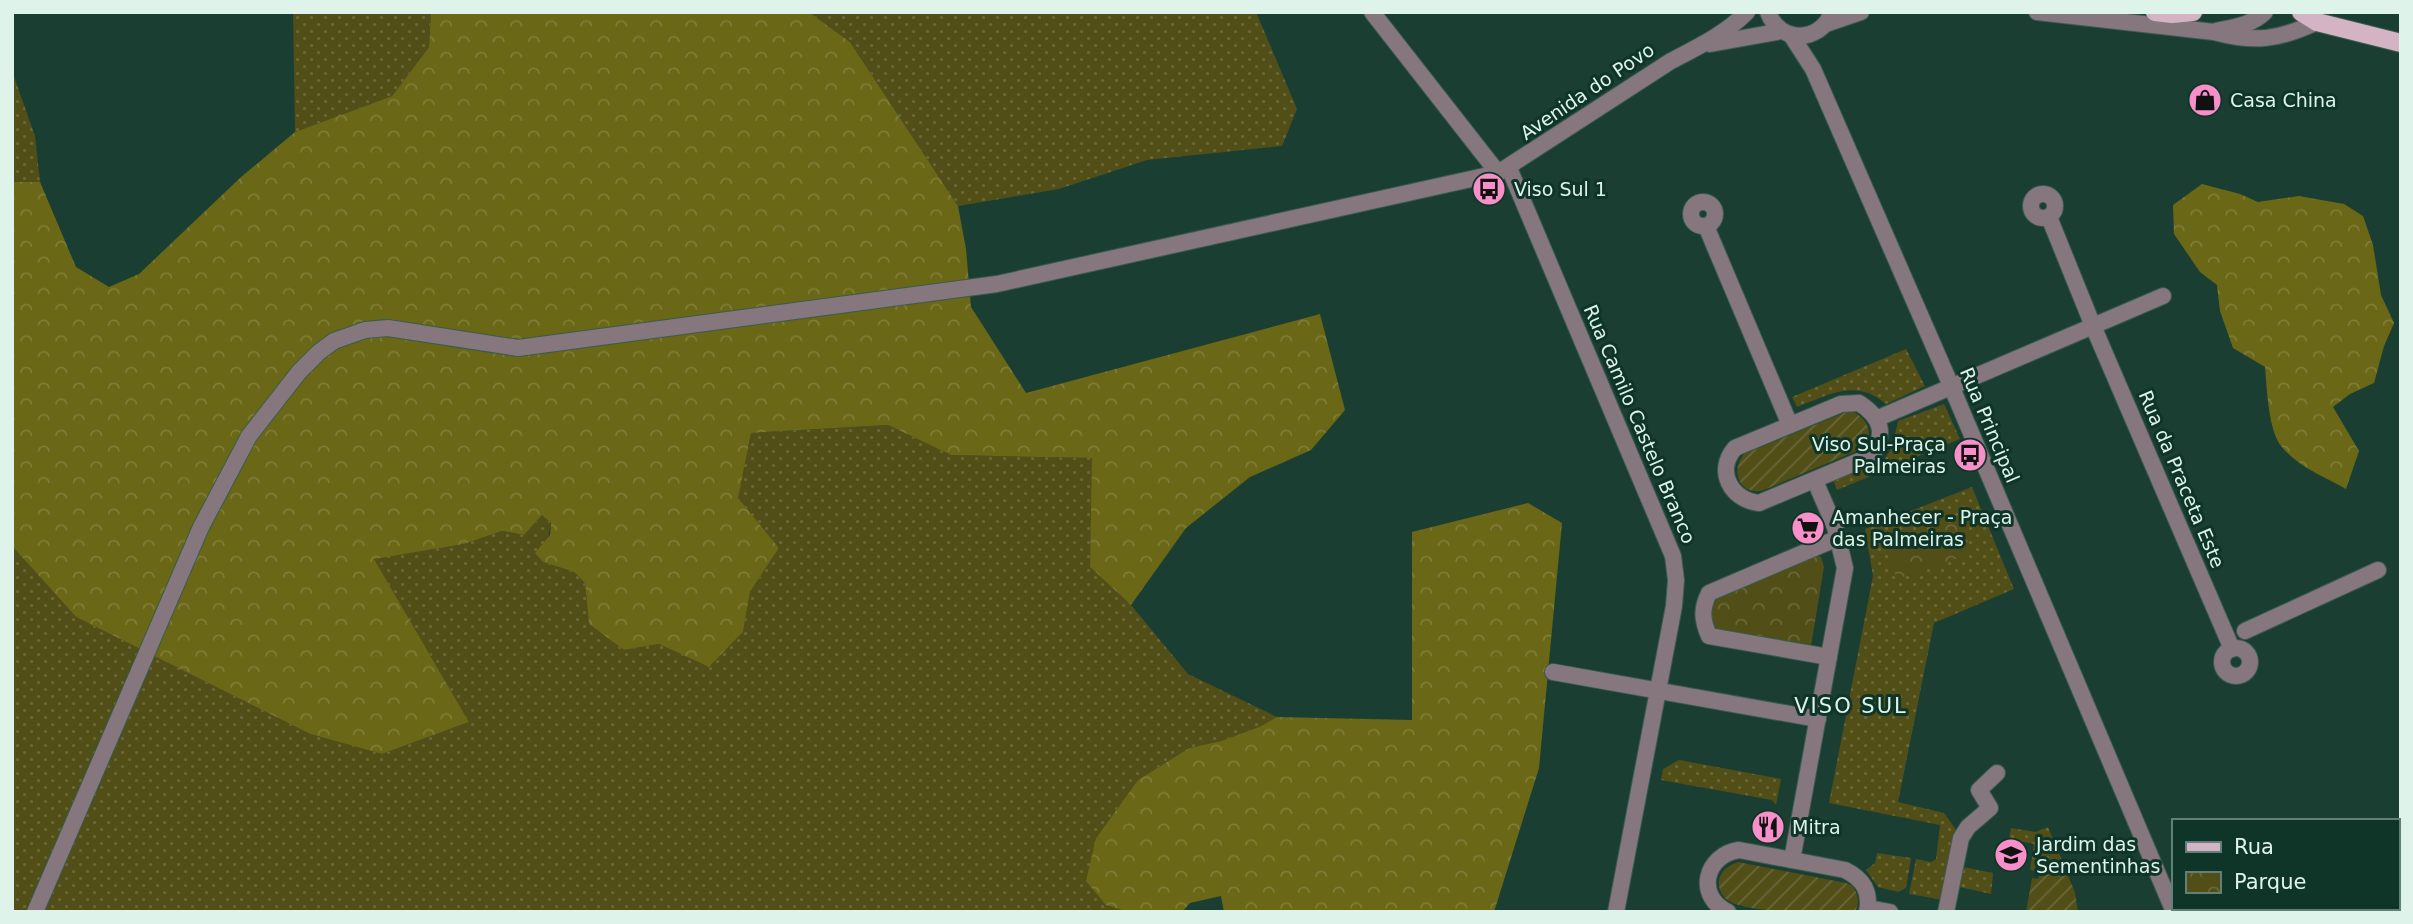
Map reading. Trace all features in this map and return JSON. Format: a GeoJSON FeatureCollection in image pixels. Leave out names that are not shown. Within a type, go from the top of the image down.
{"type":"FeatureCollection","features":[{"type":"Feature","properties":{"kind":"main road"},"geometry":{"type":"LineString","coordinates":[[2155,12],[2193,12]]}},
{"type":"Feature","properties":{"kind":"main road"},"geometry":{"type":"LineString","coordinates":[[2301,12],[2317,22],[2401,43]]}},
{"type":"Feature","properties":{"kind":"main road"},"geometry":{"type":"LineString","coordinates":[[2381,39],[2401,56]]}},
{"type":"Feature","properties":{"kind":"street","name":"Rua Camilo Castelo Branco"},"geometry":{"type":"LineString","coordinates":[[1372,12],[1504,171],[1673,556],[1676,580],[1674,606],[1616,912]]}},
{"type":"Feature","properties":{"kind":"street","name":"Avenida do Povo"},"geometry":{"type":"LineString","coordinates":[[1504,171],[1671,61],[1737,22],[1747,12]]}},
{"type":"Feature","properties":{"kind":"street"},"geometry":{"type":"LineString","coordinates":[[1768,12],[1775,25],[1787,33]]}},
{"type":"Feature","properties":{"kind":"street","name":"Avenida do Povo"},"geometry":{"type":"LineString","coordinates":[[1700,46],[1787,33],[1805,36],[1825,23],[1861,12]]}},
{"type":"Feature","properties":{"kind":"street"},"geometry":{"type":"LineString","coordinates":[[2037,12],[2214,32],[2239,39],[2256,40],[2290,35],[2317,22]]}},
{"type":"Feature","properties":{"kind":"street"},"geometry":{"type":"LineString","coordinates":[[2214,32],[2258,20],[2265,12]]}},
{"type":"Feature","properties":{"kind":"street"},"geometry":{"type":"LineString","coordinates":[[1813,69],[1825,23]]}},
{"type":"Feature","properties":{"kind":"street","name":"Rua Principal"},"geometry":{"type":"LineString","coordinates":[[1787,33],[1813,69],[1952,388],[2172,907]]}},
{"type":"Feature","properties":{"kind":"street"},"geometry":{"type":"LineString","coordinates":[[35,912],[201,527],[249,436],[299,373],[318,352],[334,341],[365,330],[388,328],[519,348],[997,285],[1504,171]]}},
{"type":"Feature","properties":{"kind":"street","name":"Rua da Praceta Este"},"geometry":{"type":"LineString","coordinates":[[2049,216],[2093,326],[2232,649]]}},
{"type":"Feature","properties":{"kind":"street"},"geometry":{"type":"LineString","coordinates":[[1706,226],[1790,425]]}},
{"type":"Feature","properties":{"kind":"street"},"geometry":{"type":"LineString","coordinates":[[1876,419],[2163,296]]}},
{"type":"Feature","properties":{"kind":"street"},"geometry":{"type":"LineString","coordinates":[[1859,403],[1872,411],[1876,419],[1881,429],[1879,445],[1871,456],[1759,503],[1737,496],[1725,473],[1727,457],[1735,449],[1841,404],[1859,403]]}},
{"type":"Feature","properties":{"kind":"street"},"geometry":{"type":"LineString","coordinates":[[1792,860],[1845,568],[1838,538],[1815,481]]}},
{"type":"Feature","properties":{"kind":"street"},"geometry":{"type":"LineString","coordinates":[[1829,657],[1709,636],[1703,622],[1703,605],[1709,593],[1838,538]]}},
{"type":"Feature","properties":{"kind":"street"},"geometry":{"type":"LineString","coordinates":[[2245,631],[2378,570]]}},
{"type":"Feature","properties":{"kind":"street"},"geometry":{"type":"LineString","coordinates":[[1553,672],[1818,719]]}},
{"type":"Feature","properties":{"kind":"street"},"geometry":{"type":"LineString","coordinates":[[1946,912],[1961,838],[1968,827],[1990,808],[1979,790],[1997,773]]}},
{"type":"Feature","properties":{"kind":"street"},"geometry":{"type":"LineString","coordinates":[[1728,912],[1718,906],[1708,891],[1708,879],[1712,868],[1727,852],[1739,850],[1845,870],[1858,877],[1867,889],[1867,910],[1890,912]]}},
{"type":"Feature","properties":{"kind":"green space"},"geometry":{"type":"Polygon","coordinates":[[[293,12],[431,12],[429,47],[392,96],[295,132],[293,12]]]}},
{"type":"Feature","properties":{"kind":"green space"},"geometry":{"type":"Polygon","coordinates":[[[431,12],[809,12],[850,42],[958,206],[966,249],[971,307],[1026,393],[1320,314],[1345,410],[1311,450],[1250,477],[1186,528],[1131,605],[1090,567],[1092,458],[951,455],[888,425],[751,433],[738,498],[779,548],[750,592],[743,632],[709,667],[659,644],[624,650],[589,624],[585,583],[574,572],[543,562],[535,553],[550,535],[551,523],[542,515],[524,535],[502,531],[464,544],[374,559],[469,722],[382,754],[310,734],[76,617],[12,546],[12,182],[40,182],[76,267],[109,287],[139,274],[240,178],[295,132],[392,96],[429,47],[431,12]]]}},
{"type":"Feature","properties":{"kind":"green space"},"geometry":{"type":"Polygon","coordinates":[[[809,12],[1256,12],[1297,109],[1282,146],[1147,160],[1059,189],[958,206],[850,42],[809,12]]]}},
{"type":"Feature","properties":{"kind":"green space"},"geometry":{"type":"Polygon","coordinates":[[[12,71],[35,136],[40,182],[12,182],[12,71]]]}},
{"type":"Feature","properties":{"kind":"green space"},"geometry":{"type":"Polygon","coordinates":[[[2202,184],[2240,194],[2258,202],[2299,196],[2344,204],[2363,216],[2373,245],[2381,295],[2394,323],[2384,346],[2374,383],[2350,394],[2333,407],[2359,451],[2346,489],[2304,466],[2288,454],[2277,440],[2271,420],[2265,367],[2233,348],[2220,311],[2217,285],[2200,272],[2174,234],[2173,205],[2202,184]]]}},
{"type":"Feature","properties":{"kind":"green space"},"geometry":{"type":"Polygon","coordinates":[[[1906,349],[1925,386],[1886,404],[1875,396],[1853,390],[1831,394],[1797,407],[1792,397],[1906,349]]]}},
{"type":"Feature","properties":{"kind":"green space"},"geometry":{"type":"Polygon","coordinates":[[[1944,404],[1960,439],[1837,490],[1833,480],[1885,459],[1892,447],[1898,421],[1944,404]]]}},
{"type":"Feature","properties":{"kind":"green space"},"geometry":{"type":"Polygon","coordinates":[[[1846,412],[1854,412],[1867,425],[1868,444],[1861,449],[1764,490],[1749,490],[1740,481],[1738,468],[1744,454],[1846,412]]]}},
{"type":"Feature","properties":{"kind":"green space"},"geometry":{"type":"Polygon","coordinates":[[[888,425],[951,455],[1093,458],[1090,567],[1131,605],[1188,674],[1277,717],[1259,727],[1221,741],[1189,748],[1138,780],[1096,838],[1106,905],[1128,912],[12,912],[12,546],[76,617],[310,734],[382,754],[469,722],[373,558],[464,544],[502,531],[524,535],[542,515],[551,523],[543,562],[574,572],[585,583],[589,624],[624,650],[659,644],[709,667],[743,632],[750,592],[779,548],[737,498],[751,433],[888,425]]]}},
{"type":"Feature","properties":{"kind":"green space"},"geometry":{"type":"Polygon","coordinates":[[[1972,487],[2014,589],[1934,623],[1898,802],[1944,813],[1957,831],[1944,900],[1909,894],[1916,859],[1931,862],[1936,859],[1940,825],[1829,803],[1873,576],[1865,529],[1972,487]]]}},
{"type":"Feature","properties":{"kind":"green space"},"geometry":{"type":"Polygon","coordinates":[[[1528,503],[1562,523],[1539,768],[1494,912],[1224,912],[1221,896],[1190,903],[1182,912],[1128,912],[1106,905],[1086,881],[1096,838],[1138,780],[1189,748],[1221,741],[1259,727],[1277,717],[1412,720],[1412,532],[1528,503]]]}},
{"type":"Feature","properties":{"kind":"green space"},"geometry":{"type":"Polygon","coordinates":[[[1961,520],[1972,553],[1897,579],[1885,546],[1961,520]]]}},
{"type":"Feature","properties":{"kind":"green space"},"geometry":{"type":"Polygon","coordinates":[[[1814,555],[1821,557],[1824,567],[1810,652],[1715,635],[1709,612],[1717,598],[1814,555]]]}},
{"type":"Feature","properties":{"kind":"green space"},"geometry":{"type":"Polygon","coordinates":[[[1679,760],[1781,779],[1776,805],[1772,800],[1661,780],[1663,769],[1679,760]]]}},
{"type":"Feature","properties":{"kind":"green space"},"geometry":{"type":"Polygon","coordinates":[[[2048,827],[2068,875],[2030,870],[2034,844],[2009,839],[2011,828],[2035,832],[2048,827]]]}},
{"type":"Feature","properties":{"kind":"green space"},"geometry":{"type":"Polygon","coordinates":[[[1877,853],[1911,858],[1906,888],[1898,892],[1878,887],[1866,870],[1875,863],[1877,853]]]}},
{"type":"Feature","properties":{"kind":"green space"},"geometry":{"type":"Polygon","coordinates":[[[1738,862],[1846,883],[1853,886],[1856,893],[1857,909],[1855,912],[1788,911],[1736,904],[1724,897],[1719,883],[1724,871],[1738,862]]]}},
{"type":"Feature","properties":{"kind":"green space"},"geometry":{"type":"Polygon","coordinates":[[[1963,867],[1993,873],[1991,894],[1955,886],[1963,867]]]}},
{"type":"Feature","properties":{"kind":"green space"},"geometry":{"type":"Polygon","coordinates":[[[2040,873],[2068,875],[2078,912],[2026,912],[2032,878],[2038,879],[2040,873]]]}},
{"type":"Feature","properties":{"kind":"place","name":"Casa China"},"geometry":{"type":"Point","coordinates":[2205,100]}},
{"type":"Feature","properties":{"kind":"place","name":"Viso Sul 1"},"geometry":{"type":"Point","coordinates":[1489,189]}},
{"type":"Feature","properties":{"kind":"place","name":"Viso Sul-Praça Palmeiras"},"geometry":{"type":"Point","coordinates":[1970,455]}},
{"type":"Feature","properties":{"kind":"place","name":"Amanhecer - Praça das Palmeiras"},"geometry":{"type":"Point","coordinates":[1808,528]}},
{"type":"Feature","properties":{"kind":"place","name":"Mitra"},"geometry":{"type":"Point","coordinates":[1768,827]}},
{"type":"Feature","properties":{"kind":"place","name":"Jardim das Sementinhas"},"geometry":{"type":"Point","coordinates":[2011,855]}},
{"type":"Feature","properties":{"kind":"district","name":"VISO SUL"},"geometry":{"type":"Point","coordinates":[1851,706]}}]}
